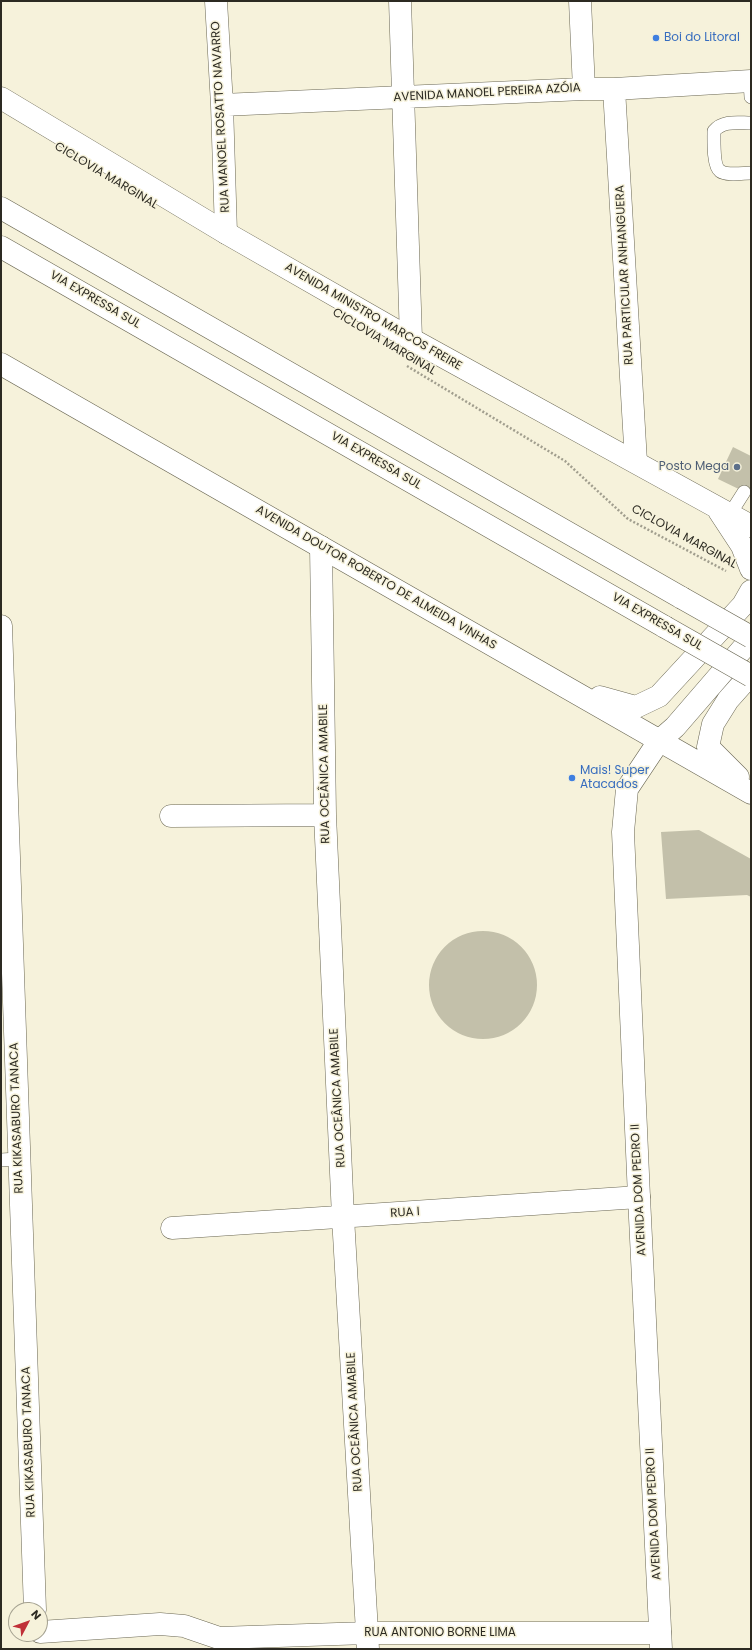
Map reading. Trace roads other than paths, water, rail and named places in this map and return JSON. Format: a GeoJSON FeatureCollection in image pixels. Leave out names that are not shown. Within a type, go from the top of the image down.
{"type":"FeatureCollection","features":[{"type":"Feature","properties":{"kind":"main road","name":"RUA MANOEL ROSATTO NAVARRO"},"geometry":{"type":"LineString","coordinates":[[216,1],[222,104],[226,233]]}},
{"type":"Feature","properties":{"kind":"main road"},"geometry":{"type":"LineString","coordinates":[[400,1],[411,339]]}},
{"type":"Feature","properties":{"kind":"main road"},"geometry":{"type":"LineString","coordinates":[[580,1],[584,89]]}},
{"type":"Feature","properties":{"kind":"main road","name":"AVENIDA MANOEL PEREIRA AZÓIA"},"geometry":{"type":"LineString","coordinates":[[222,104],[584,89],[751,86]]}},
{"type":"Feature","properties":{"kind":"main road","name":"RUA PARTICULAR ANHANGUERA"},"geometry":{"type":"LineString","coordinates":[[614,89],[636,462]]}},
{"type":"Feature","properties":{"kind":"main road","name":"AVENIDA MINISTRO MARCOS FREIRE"},"geometry":{"type":"LineString","coordinates":[[1,98],[226,233],[411,339],[751,526]]}},
{"type":"Feature","properties":{"kind":"main road"},"geometry":{"type":"LineString","coordinates":[[1,208],[751,638]]}},
{"type":"Feature","properties":{"kind":"main road","name":"VIA EXPRESSA SUL"},"geometry":{"type":"LineString","coordinates":[[1,247],[751,675]]}},
{"type":"Feature","properties":{"kind":"main road","name":"AVENIDA DOUTOR ROBERTO DE ALMEIDA VINHAS"},"geometry":{"type":"LineString","coordinates":[[1,364],[751,793]]}},
{"type":"Feature","properties":{"kind":"main road"},"geometry":{"type":"LineString","coordinates":[[722,510],[742,546],[741,571]]}},
{"type":"Feature","properties":{"kind":"main road","name":"RUA OCEÂNICA AMABILE"},"geometry":{"type":"LineString","coordinates":[[321,547],[325,815],[343,1217],[367,1641]]}},
{"type":"Feature","properties":{"kind":"main road"},"geometry":{"type":"LineString","coordinates":[[568,688],[636,707],[659,696],[743,605],[751,591]]}},
{"type":"Feature","properties":{"kind":"main road","name":"RUA KIKASABURO TANACA"},"geometry":{"type":"LineString","coordinates":[[1,626],[10,1159],[35,1602]]}},
{"type":"Feature","properties":{"kind":"main road","name":"AVENIDA DOM PEDRO II"},"geometry":{"type":"LineString","coordinates":[[661,1641],[623,832],[628,789],[659,741],[675,727],[751,638]]}},
{"type":"Feature","properties":{"kind":"main road"},"geometry":{"type":"LineString","coordinates":[[751,675],[728,700],[713,724],[708,747],[751,789]]}},
{"type":"Feature","properties":{"kind":"main road"},"geometry":{"type":"LineString","coordinates":[[171,816],[325,815]]}},
{"type":"Feature","properties":{"kind":"main road","name":"RUA I"},"geometry":{"type":"LineString","coordinates":[[172,1228],[639,1197]]}},
{"type":"Feature","properties":{"kind":"main road","name":"RUA ANTONIO BORNE LIMA"},"geometry":{"type":"LineString","coordinates":[[48,1631],[160,1624],[184,1626],[219,1638],[367,1641],[661,1641]]}},
{"type":"Feature","properties":{"kind":"lane"},"geometry":{"type":"LineString","coordinates":[[751,124],[725,124],[718,126],[714,131],[716,165],[720,171],[726,173],[751,173]]}},
{"type":"Feature","properties":{"kind":"lane"},"geometry":{"type":"LineString","coordinates":[[722,510],[744,492]]}},
{"type":"Feature","properties":{"kind":"place","name":"Boi do Litoral"},"geometry":{"type":"Point","coordinates":[656,38]}},
{"type":"Feature","properties":{"kind":"place","name":"Posto Mega"},"geometry":{"type":"Point","coordinates":[737,467]}},
{"type":"Feature","properties":{"kind":"place","name":"Mais! Super Atacados"},"geometry":{"type":"Point","coordinates":[572,778]}}]}
